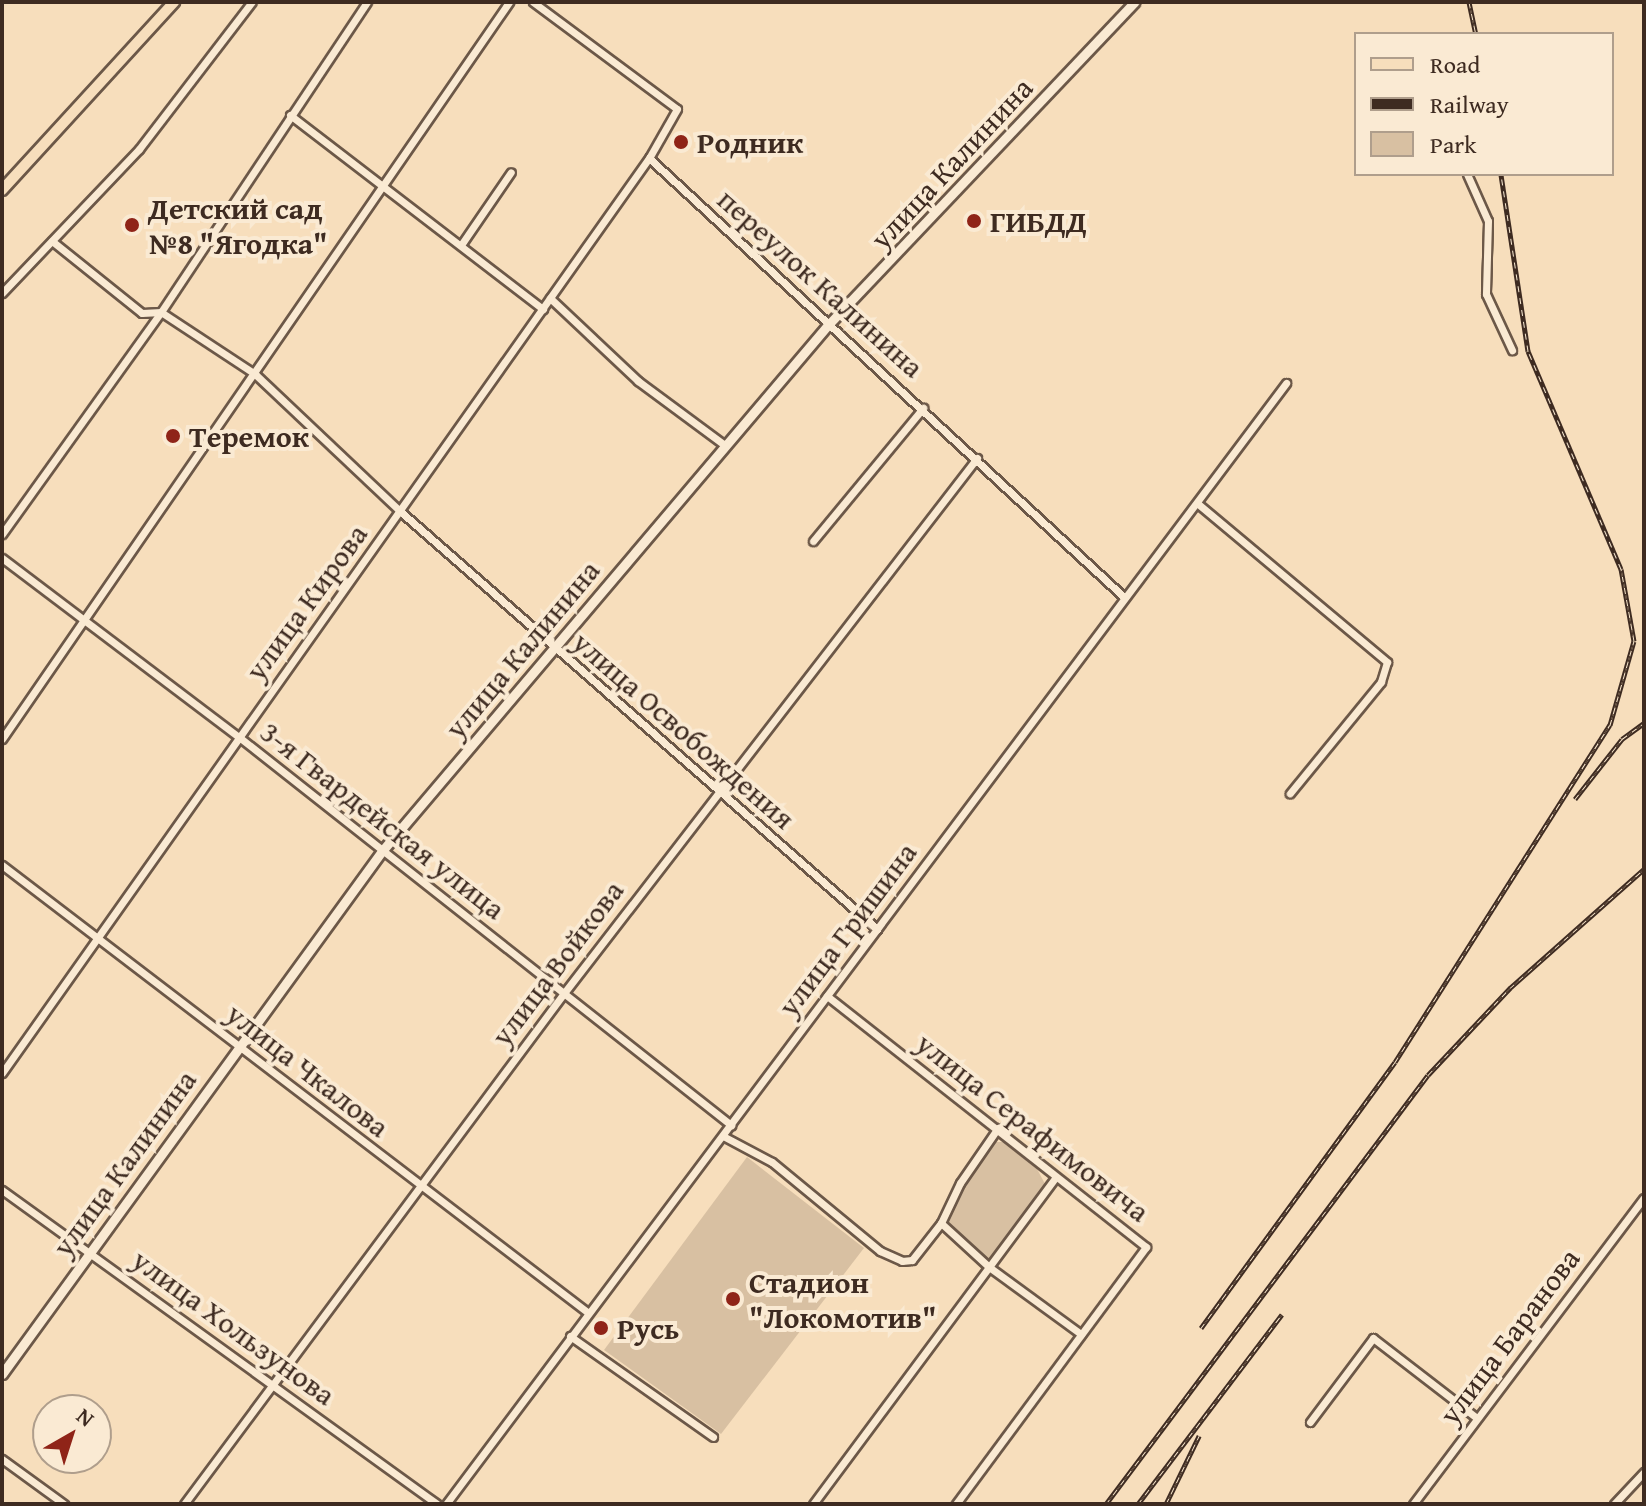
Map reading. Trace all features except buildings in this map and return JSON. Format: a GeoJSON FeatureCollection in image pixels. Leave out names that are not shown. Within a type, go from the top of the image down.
{"type":"FeatureCollection","features":[{"type":"Feature","properties":{"kind":"main road"},"geometry":{"type":"LineString","coordinates":[[2,190],[174,2]]}},
{"type":"Feature","properties":{"kind":"street"},"geometry":{"type":"LineString","coordinates":[[2,293],[139,149],[252,2]]}},
{"type":"Feature","properties":{"kind":"street"},"geometry":{"type":"LineString","coordinates":[[2,534],[161,312],[367,2]]}},
{"type":"Feature","properties":{"kind":"street"},"geometry":{"type":"LineString","coordinates":[[2,739],[87,622],[381,182],[509,2]]}},
{"type":"Feature","properties":{"kind":"street"},"geometry":{"type":"LineString","coordinates":[[533,2],[677,109],[649,158]]}},
{"type":"Feature","properties":{"kind":"street","name":"улица Калинина"},"geometry":{"type":"LineString","coordinates":[[2,1374],[382,851],[828,325],[1134,2]]}},
{"type":"Feature","properties":{"kind":"street"},"geometry":{"type":"LineString","coordinates":[[290,115],[543,309]]}},
{"type":"Feature","properties":{"kind":"street","name":"улица Кирова"},"geometry":{"type":"LineString","coordinates":[[2,1073],[649,158]]}},
{"type":"Feature","properties":{"kind":"street","name":"переулок Калинина"},"geometry":{"type":"LineString","coordinates":[[649,158],[828,325],[923,408],[1125,598]]}},
{"type":"Feature","properties":{"kind":"street"},"geometry":{"type":"LineString","coordinates":[[461,245],[511,172]]}},
{"type":"Feature","properties":{"kind":"street"},"geometry":{"type":"LineString","coordinates":[[1468,176],[1489,229],[1486,294],[1512,350]]}},
{"type":"Feature","properties":{"kind":"street","name":"улица Освобождения"},"geometry":{"type":"LineString","coordinates":[[52,241],[142,313],[161,312],[255,374],[401,512],[716,794],[877,929]]}},
{"type":"Feature","properties":{"kind":"street"},"geometry":{"type":"LineString","coordinates":[[550,298],[638,381],[726,446]]}},
{"type":"Feature","properties":{"kind":"street","name":"улица Гришина"},"geometry":{"type":"LineString","coordinates":[[446,1504],[1286,383]]}},
{"type":"Feature","properties":{"kind":"street","name":"переулок Калинина"},"geometry":{"type":"LineString","coordinates":[[813,541],[923,408]]}},
{"type":"Feature","properties":{"kind":"street","name":"улица Войкова"},"geometry":{"type":"LineString","coordinates":[[184,1504],[564,993],[977,458]]}},
{"type":"Feature","properties":{"kind":"street"},"geometry":{"type":"LineString","coordinates":[[1197,503],[1387,662],[1381,682],[1290,793]]}},
{"type":"Feature","properties":{"kind":"street","name":"3-я Гвардейская улица"},"geometry":{"type":"LineString","coordinates":[[2,558],[239,737],[731,1125]]}},
{"type":"Feature","properties":{"kind":"street","name":"улица Чкалова"},"geometry":{"type":"LineString","coordinates":[[2,865],[587,1312]]}},
{"type":"Feature","properties":{"kind":"street","name":"улица Серафимовича"},"geometry":{"type":"LineString","coordinates":[[827,996],[1146,1247],[956,1504]]}},
{"type":"Feature","properties":{"kind":"street"},"geometry":{"type":"LineString","coordinates":[[723,1136],[772,1162],[889,1258],[912,1260],[941,1223],[960,1183],[998,1128]]}},
{"type":"Feature","properties":{"kind":"street"},"geometry":{"type":"LineString","coordinates":[[813,1504],[1056,1177]]}},
{"type":"Feature","properties":{"kind":"street","name":"улица Хользунова"},"geometry":{"type":"LineString","coordinates":[[2,1190],[437,1504]]}},
{"type":"Feature","properties":{"kind":"street","name":"улица Баранова"},"geometry":{"type":"LineString","coordinates":[[1413,1504],[1644,1198]]}},
{"type":"Feature","properties":{"kind":"street"},"geometry":{"type":"LineString","coordinates":[[941,1223],[989,1267],[1081,1334]]}},
{"type":"Feature","properties":{"kind":"street"},"geometry":{"type":"LineString","coordinates":[[570,1336],[713,1437]]}},
{"type":"Feature","properties":{"kind":"street"},"geometry":{"type":"LineString","coordinates":[[1310,1422],[1373,1338],[1477,1418]]}},
{"type":"Feature","properties":{"kind":"street"},"geometry":{"type":"LineString","coordinates":[[2,1459],[64,1504]]}},
{"type":"Feature","properties":{"kind":"street"},"geometry":{"type":"LineString","coordinates":[[1614,1504],[1644,1472]]}},
{"type":"Feature","properties":{"kind":"green space"},"geometry":{"type":"Polygon","coordinates":[[[994,1142],[1004,1142],[1036,1167],[1045,1184],[989,1261],[951,1231],[946,1217],[994,1142]]]}},
{"type":"Feature","properties":{"kind":"green space","name":"Стадион \"Локомотив\""},"geometry":{"type":"Polygon","coordinates":[[[747,1157],[864,1248],[721,1434],[604,1350],[747,1157]]]}},
{"type":"Feature","properties":{"kind":"railway"},"geometry":{"type":"LineString","coordinates":[[1469,2],[1476,32]]}},
{"type":"Feature","properties":{"kind":"railway"},"geometry":{"type":"LineString","coordinates":[[1201,1328],[1395,1062],[1610,725],[1634,641],[1621,569],[1528,351],[1501,176]]}},
{"type":"Feature","properties":{"kind":"railway"},"geometry":{"type":"LineString","coordinates":[[1575,799],[1622,739],[1644,723]]}},
{"type":"Feature","properties":{"kind":"railway"},"geometry":{"type":"LineString","coordinates":[[1106,1504],[1428,1075],[1510,988],[1644,869]]}},
{"type":"Feature","properties":{"kind":"railway"},"geometry":{"type":"LineString","coordinates":[[1138,1504],[1282,1314]]}},
{"type":"Feature","properties":{"kind":"railway"},"geometry":{"type":"LineString","coordinates":[[1166,1504],[1199,1436]]}},
{"type":"Feature","properties":{"kind":"place","name":"Родник"},"geometry":{"type":"Point","coordinates":[681,142]}},
{"type":"Feature","properties":{"kind":"place","name":"ГИБДД"},"geometry":{"type":"Point","coordinates":[974,221]}},
{"type":"Feature","properties":{"kind":"place","name":"Детский сад №8 \"Ягодка\""},"geometry":{"type":"Point","coordinates":[132,225]}},
{"type":"Feature","properties":{"kind":"place","name":"Теремок"},"geometry":{"type":"Point","coordinates":[173,436]}},
{"type":"Feature","properties":{"kind":"place","name":"Стадион \"Локомотив\""},"geometry":{"type":"Point","coordinates":[733,1299]}},
{"type":"Feature","properties":{"kind":"place","name":"Русь"},"geometry":{"type":"Point","coordinates":[601,1328]}}]}
